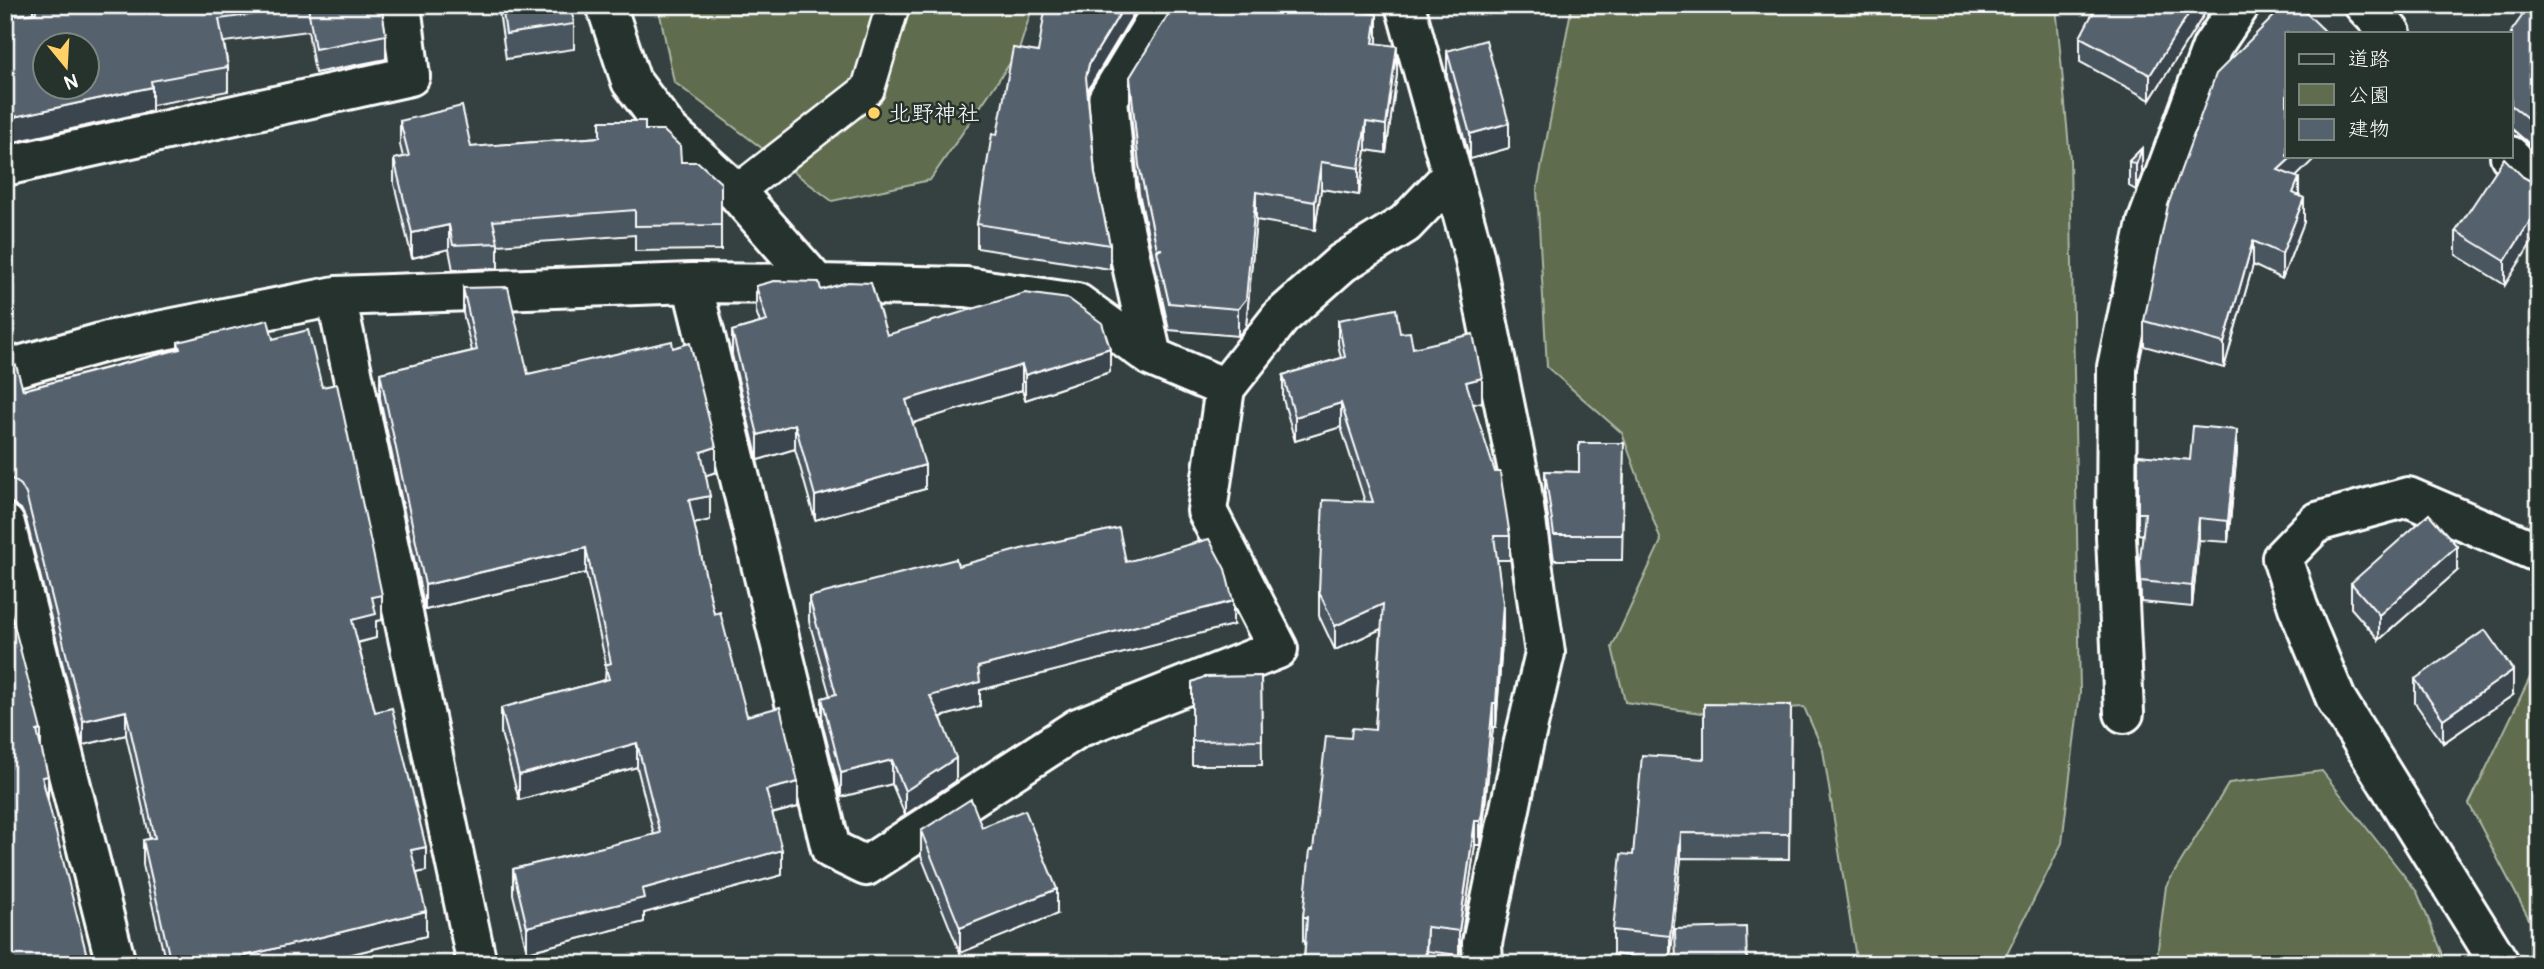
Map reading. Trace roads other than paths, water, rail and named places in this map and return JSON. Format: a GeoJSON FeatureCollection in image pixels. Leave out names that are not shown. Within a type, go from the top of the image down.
{"type":"FeatureCollection","features":[{"type":"Feature","properties":{"kind":"street"},"geometry":{"type":"LineString","coordinates":[[5,166],[410,76],[401,5]]}},
{"type":"Feature","properties":{"kind":"street"},"geometry":{"type":"LineString","coordinates":[[606,5],[631,81],[668,130],[736,192],[817,284]]}},
{"type":"Feature","properties":{"kind":"street"},"geometry":{"type":"LineString","coordinates":[[1152,357],[1117,197],[1108,99],[1162,5]]}},
{"type":"Feature","properties":{"kind":"street"},"geometry":{"type":"LineString","coordinates":[[1405,5],[1474,255],[1521,486],[1545,653],[1485,930],[1482,964]]}},
{"type":"Feature","properties":{"kind":"street"},"geometry":{"type":"LineString","coordinates":[[2124,713],[2116,536],[2117,367],[2147,223],[2212,47],[2240,5]]}},
{"type":"Feature","properties":{"kind":"street"},"geometry":{"type":"LineString","coordinates":[[2364,5],[2390,32]]}},
{"type":"Feature","properties":{"kind":"street"},"geometry":{"type":"LineString","coordinates":[[2512,158],[2539,186]]}},
{"type":"Feature","properties":{"kind":"street"},"geometry":{"type":"LineString","coordinates":[[692,284],[831,849],[866,866],[1078,729],[1279,649],[1207,511],[1225,388],[1282,317],[1342,263],[1405,224],[1451,176]]}},
{"type":"Feature","properties":{"kind":"street"},"geometry":{"type":"LineString","coordinates":[[5,370],[108,341],[336,296],[692,284],[817,284],[966,287],[1077,303],[1152,357],[1225,388]]}},
{"type":"Feature","properties":{"kind":"street"},"geometry":{"type":"LineString","coordinates":[[336,296],[477,964]]}},
{"type":"Feature","properties":{"kind":"street"},"geometry":{"type":"LineString","coordinates":[[2500,964],[2336,699],[2298,607],[2282,558],[2317,522],[2408,497],[2539,553]]}},
{"type":"Feature","properties":{"kind":"street"},"geometry":{"type":"LineString","coordinates":[[5,524],[117,964]]}},
{"type":"Feature","properties":{"kind":"lane"},"geometry":{"type":"LineString","coordinates":[[736,192],[868,89],[893,5]]}},
{"type":"Feature","properties":{"kind":"place","name":"北野神社"},"geometry":{"type":"Point","coordinates":[874,113]}}]}
